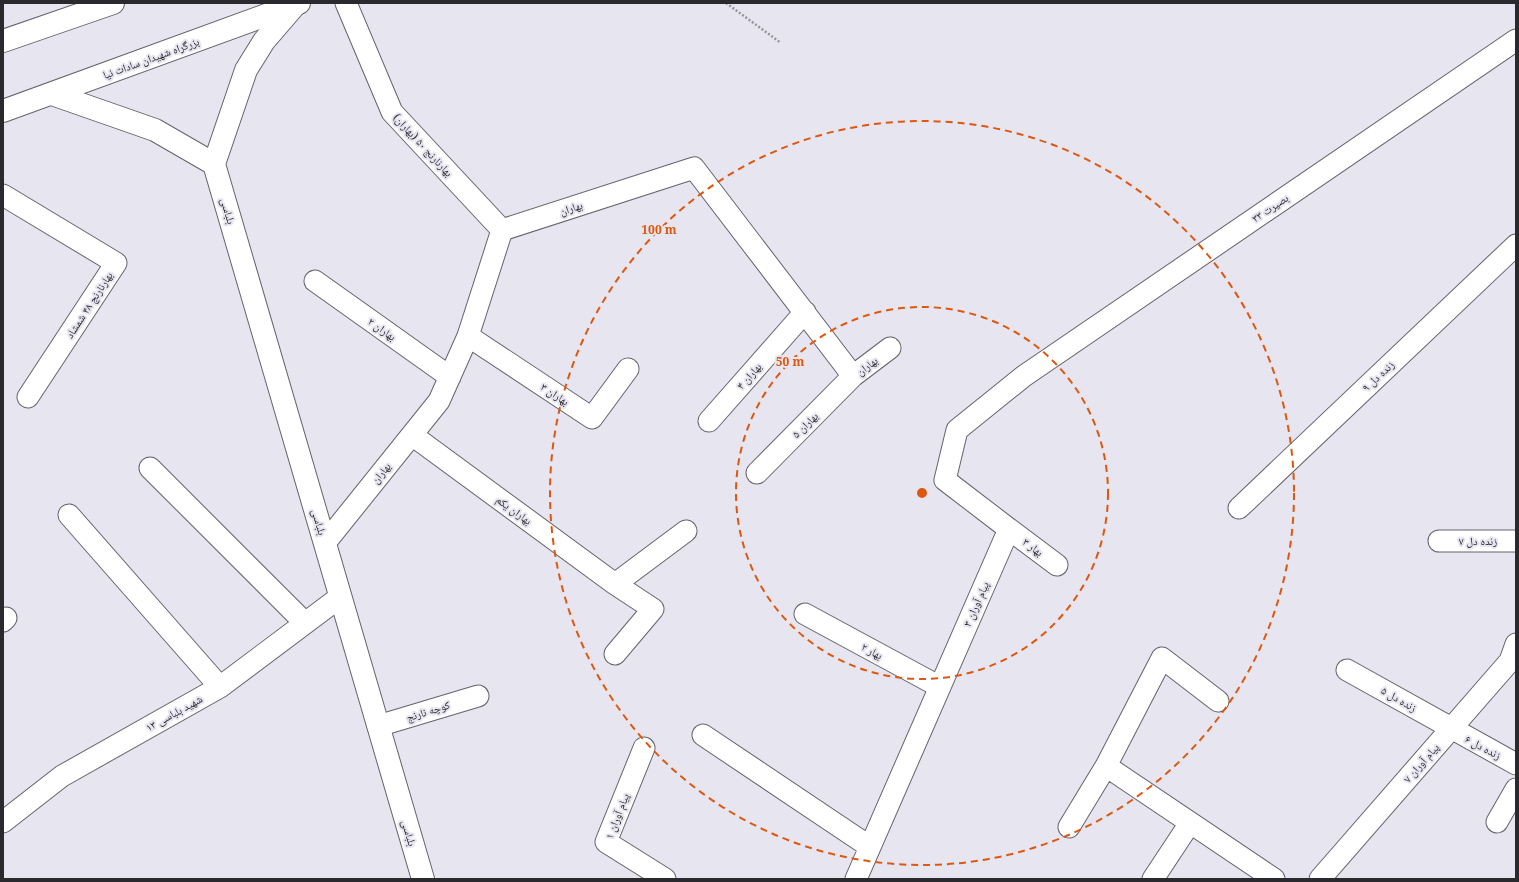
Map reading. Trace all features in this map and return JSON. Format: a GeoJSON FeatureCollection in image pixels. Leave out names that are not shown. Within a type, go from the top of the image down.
{"type":"FeatureCollection","features":[{"type":"Feature","properties":{"kind":"main road"},"geometry":{"type":"LineString","coordinates":[[3,41],[113,3]]}},
{"type":"Feature","properties":{"kind":"main road"},"geometry":{"type":"LineString","coordinates":[[52,94],[155,130],[214,164],[246,70],[264,41],[297,4]]}},
{"type":"Feature","properties":{"kind":"main road","name":"بزرگراه شهیدان سادات نیا"},"geometry":{"type":"LineString","coordinates":[[3,112],[297,4]]}},
{"type":"Feature","properties":{"kind":"main road","name":"بلباسی"},"geometry":{"type":"LineString","coordinates":[[214,164],[423,879]]}},
{"type":"Feature","properties":{"kind":"street","name":"بهارنارنج ۵۰ (بهاران)"},"geometry":{"type":"LineString","coordinates":[[346,3],[392,112],[502,230]]}},
{"type":"Feature","properties":{"kind":"street","name":"بصیرت ۳۳"},"geometry":{"type":"LineString","coordinates":[[1009,529],[945,480],[957,430],[1024,376],[1516,40]]}},
{"type":"Feature","properties":{"kind":"street","name":"بهاران"},"geometry":{"type":"LineString","coordinates":[[325,543],[439,401],[468,336],[502,230],[694,168],[853,376],[890,348]]}},
{"type":"Feature","properties":{"kind":"street","name":"بهارنارنج ۴۸ شمشاد"},"geometry":{"type":"LineString","coordinates":[[3,195],[116,263],[28,398]]}},
{"type":"Feature","properties":{"kind":"street","name":"زنده دل ۹"},"geometry":{"type":"LineString","coordinates":[[1239,508],[1516,245]]}},
{"type":"Feature","properties":{"kind":"street","name":"بهاران ۲"},"geometry":{"type":"LineString","coordinates":[[315,281],[450,377]]}},
{"type":"Feature","properties":{"kind":"street","name":"بهاران ۴"},"geometry":{"type":"LineString","coordinates":[[709,421],[805,312]]}},
{"type":"Feature","properties":{"kind":"street","name":"بهاران ۳"},"geometry":{"type":"LineString","coordinates":[[468,336],[592,418],[628,369]]}},
{"type":"Feature","properties":{"kind":"street","name":"بهاران ۵"},"geometry":{"type":"LineString","coordinates":[[757,473],[853,376]]}},
{"type":"Feature","properties":{"kind":"street","name":"بهاران یکم"},"geometry":{"type":"LineString","coordinates":[[412,435],[615,584],[653,609],[615,654]]}},
{"type":"Feature","properties":{"kind":"street"},"geometry":{"type":"LineString","coordinates":[[150,468],[305,623]]}},
{"type":"Feature","properties":{"kind":"street"},"geometry":{"type":"LineString","coordinates":[[69,515],[220,687]]}},
{"type":"Feature","properties":{"kind":"street","name":"بهار ۳"},"geometry":{"type":"LineString","coordinates":[[1009,529],[1057,565]]}},
{"type":"Feature","properties":{"kind":"street","name":"پیام آوران ۳"},"geometry":{"type":"LineString","coordinates":[[856,879],[1009,529]]}},
{"type":"Feature","properties":{"kind":"street"},"geometry":{"type":"LineString","coordinates":[[615,584],[686,531]]}},
{"type":"Feature","properties":{"kind":"street","name":"زنده دل ۷"},"geometry":{"type":"LineString","coordinates":[[1439,541],[1516,541]]}},
{"type":"Feature","properties":{"kind":"street","name":"شهید بلباسی ١٣"},"geometry":{"type":"LineString","coordinates":[[3,822],[62,776],[220,687],[340,597]]}},
{"type":"Feature","properties":{"kind":"street","name":"بهار ۲"},"geometry":{"type":"LineString","coordinates":[[805,614],[940,687]]}},
{"type":"Feature","properties":{"kind":"street","name":"پیام آوران ۷"},"geometry":{"type":"LineString","coordinates":[[1320,879],[1510,660],[1516,644]]}},
{"type":"Feature","properties":{"kind":"street"},"geometry":{"type":"LineString","coordinates":[[1069,827],[1106,766],[1162,658],[1218,701]]}},
{"type":"Feature","properties":{"kind":"street","name":"زنده دل ۵"},"geometry":{"type":"LineString","coordinates":[[1347,670],[1451,729]]}},
{"type":"Feature","properties":{"kind":"street","name":"کوچه نارنج"},"geometry":{"type":"LineString","coordinates":[[378,726],[478,696]]}},
{"type":"Feature","properties":{"kind":"street","name":"زنده دل ۶"},"geometry":{"type":"LineString","coordinates":[[1451,729],[1516,764]]}},
{"type":"Feature","properties":{"kind":"street"},"geometry":{"type":"LineString","coordinates":[[703,735],[870,847]]}},
{"type":"Feature","properties":{"kind":"street","name":"پیام آوران ۱"},"geometry":{"type":"LineString","coordinates":[[644,748],[606,842],[665,879]]}},
{"type":"Feature","properties":{"kind":"street"},"geometry":{"type":"LineString","coordinates":[[1106,766],[1274,879]]}},
{"type":"Feature","properties":{"kind":"street"},"geometry":{"type":"LineString","coordinates":[[1497,822],[1516,789]]}},
{"type":"Feature","properties":{"kind":"street"},"geometry":{"type":"LineString","coordinates":[[1153,879],[1190,823]]}},
{"type":"Feature","properties":{"kind":"path"},"geometry":{"type":"LineString","coordinates":[[726,3],[781,43]]}}]}
